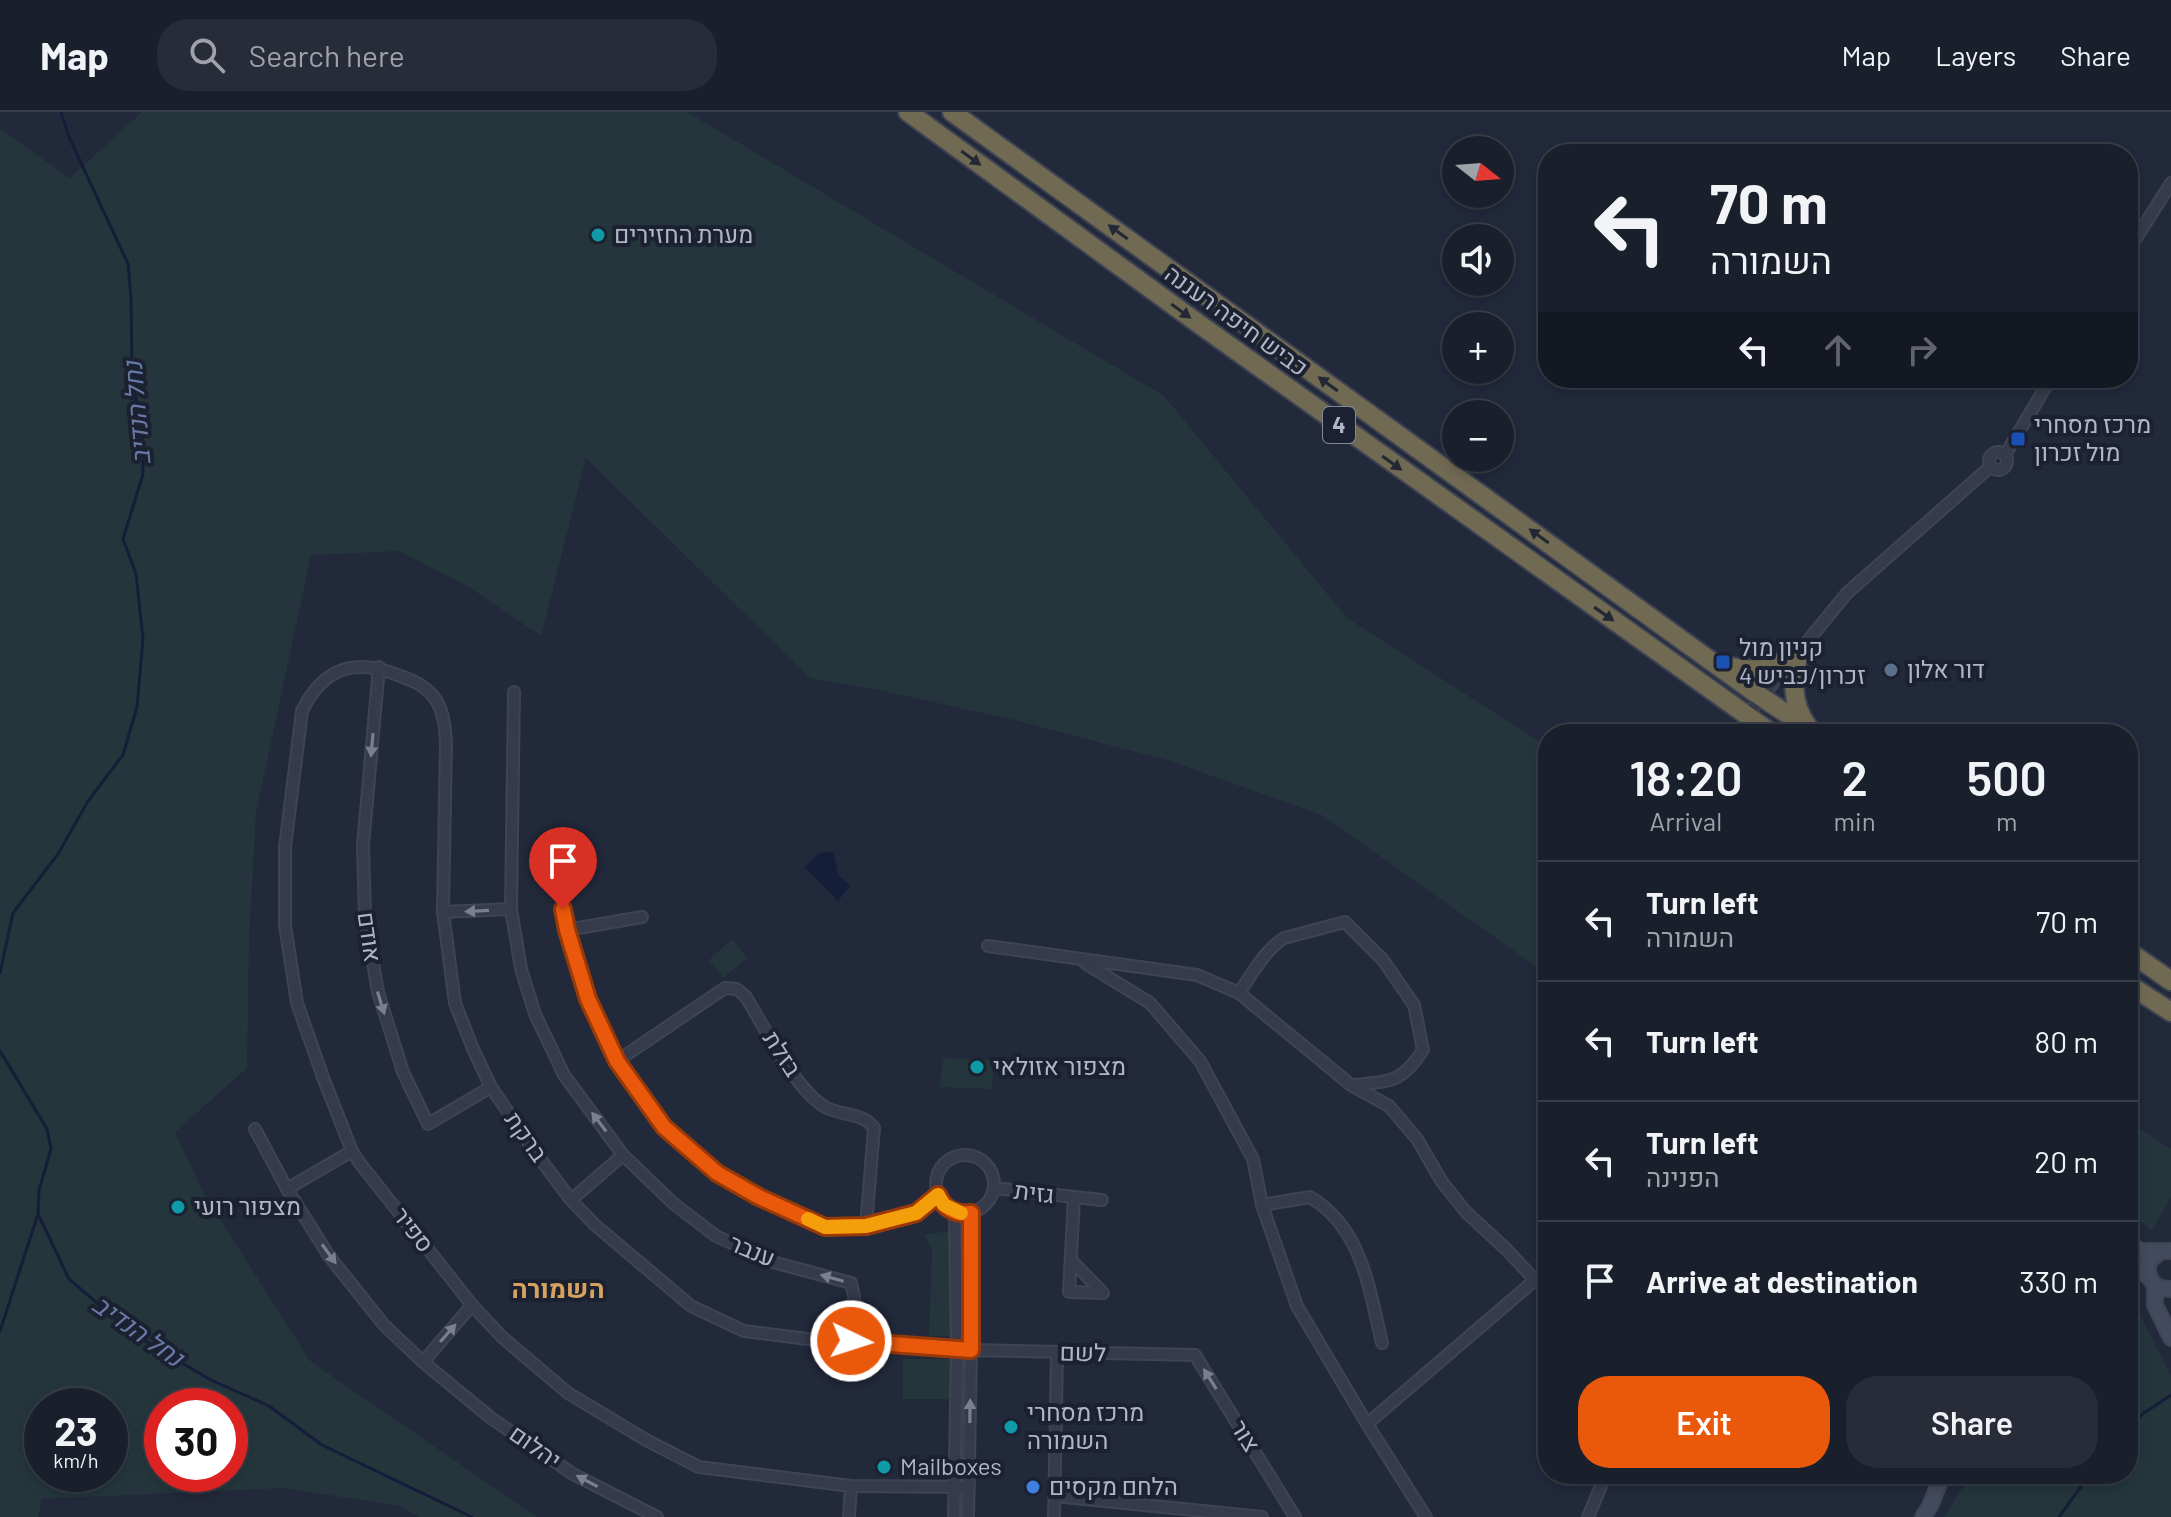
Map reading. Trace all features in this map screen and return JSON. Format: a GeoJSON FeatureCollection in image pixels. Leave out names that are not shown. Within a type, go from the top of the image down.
{"type":"FeatureCollection","features":[{"type":"Feature","properties":{"kind":"highway","name":"כביש חיפה רעננה"},"geometry":{"type":"LineString","coordinates":[[908,112],[1300,397],[1759,724]]}},
{"type":"Feature","properties":{"kind":"highway","name":"כביש חיפה רעננה"},"geometry":{"type":"LineString","coordinates":[[952,112],[1801,724]]}},
{"type":"Feature","properties":{"kind":"highway"},"geometry":{"type":"LineString","coordinates":[[1715,664],[1756,670],[1783,663],[1799,651]]}},
{"type":"Feature","properties":{"kind":"highway"},"geometry":{"type":"LineString","coordinates":[[1799,651],[1794,673],[1794,695],[1797,709],[1807,724]]}},
{"type":"Feature","properties":{"kind":"highway"},"geometry":{"type":"LineString","coordinates":[[2138,958],[2171,981]]}},
{"type":"Feature","properties":{"kind":"highway"},"geometry":{"type":"LineString","coordinates":[[2138,991],[2171,1012]]}},
{"type":"Feature","properties":{"kind":"street"},"geometry":{"type":"LineString","coordinates":[[2138,235],[2171,183]]}},
{"type":"Feature","properties":{"kind":"street"},"geometry":{"type":"LineString","coordinates":[[1747,715],[1847,593],[1990,467],[1995,470],[2003,468],[2007,460],[2005,455],[2045,388]]}},
{"type":"Feature","properties":{"kind":"street","name":"ספיר"},"geometry":{"type":"LineString","coordinates":[[379,667],[346,667],[311,693],[302,711],[285,847],[285,925],[297,1003],[352,1151],[472,1305],[503,1338],[568,1393],[678,1458],[699,1467],[851,1486],[969,1487]]}},
{"type":"Feature","properties":{"kind":"street","name":"ברקת"},"geometry":{"type":"LineString","coordinates":[[379,667],[421,684],[436,700],[444,719],[443,912],[455,1003],[491,1087],[571,1200],[595,1225],[691,1306],[744,1331],[808,1339],[971,1350]]}},
{"type":"Feature","properties":{"kind":"street","name":"אודם"},"geometry":{"type":"LineString","coordinates":[[379,667],[363,845],[365,917],[378,992],[403,1072],[428,1124],[491,1087]]}},
{"type":"Feature","properties":{"kind":"street","name":"ענבר"},"geometry":{"type":"LineString","coordinates":[[514,692],[511,909],[521,969],[535,1014],[564,1075],[623,1155],[674,1204],[716,1236],[773,1262],[851,1283],[854,1296],[851,1341]]}},
{"type":"Feature","properties":{"kind":"street"},"geometry":{"type":"LineString","coordinates":[[443,912],[511,909]]}},
{"type":"Feature","properties":{"kind":"street"},"geometry":{"type":"LineString","coordinates":[[563,909],[588,999],[617,1061],[664,1127],[717,1173],[759,1197],[825,1227],[866,1226],[916,1213],[938,1195]]}},
{"type":"Feature","properties":{"kind":"street"},"geometry":{"type":"LineString","coordinates":[[567,930],[642,917]]}},
{"type":"Feature","properties":{"kind":"street"},"geometry":{"type":"LineString","coordinates":[[1239,993],[1264,955],[1277,942],[1345,922],[1383,960],[1414,1005],[1423,1050],[1413,1066],[1400,1078],[1351,1085]]}},
{"type":"Feature","properties":{"kind":"street"},"geometry":{"type":"LineString","coordinates":[[988,946],[1197,975],[1239,993],[1351,1085],[1389,1106],[1417,1139],[1442,1182],[1466,1212],[1538,1282]]}},
{"type":"Feature","properties":{"kind":"street"},"geometry":{"type":"LineString","coordinates":[[1080,959],[1150,1003],[1200,1061],[1253,1159],[1262,1205],[1297,1306],[1426,1517]]}},
{"type":"Feature","properties":{"kind":"street","name":"בזלת"},"geometry":{"type":"LineString","coordinates":[[617,1061],[725,988],[737,989],[746,997],[808,1093],[825,1107],[869,1120],[874,1128],[866,1226]]}},
{"type":"Feature","properties":{"kind":"street","name":"יהלום"},"geometry":{"type":"LineString","coordinates":[[255,1129],[287,1189],[338,1267],[384,1325],[491,1418],[573,1474],[657,1517]]}},
{"type":"Feature","properties":{"kind":"street"},"geometry":{"type":"LineString","coordinates":[[287,1189],[352,1151]]}},
{"type":"Feature","properties":{"kind":"street"},"geometry":{"type":"LineString","coordinates":[[571,1200],[623,1155]]}},
{"type":"Feature","properties":{"kind":"street"},"geometry":{"type":"LineString","coordinates":[[961,1155],[985,1162],[992,1174],[994,1188],[984,1206],[971,1213],[955,1212],[944,1205],[935,1186],[945,1162],[961,1155]]}},
{"type":"Feature","properties":{"kind":"street","name":"גזית"},"geometry":{"type":"LineString","coordinates":[[994,1188],[1102,1200]]}},
{"type":"Feature","properties":{"kind":"street"},"geometry":{"type":"LineString","coordinates":[[1262,1205],[1310,1197],[1325,1206],[1347,1232],[1361,1260],[1382,1343]]}},
{"type":"Feature","properties":{"kind":"street","name":"גזית"},"geometry":{"type":"LineString","coordinates":[[1071,1260],[1074,1198]]}},
{"type":"Feature","properties":{"kind":"street"},"geometry":{"type":"LineString","coordinates":[[954,1517],[957,1349],[955,1212]]}},
{"type":"Feature","properties":{"kind":"street"},"geometry":{"type":"LineString","coordinates":[[968,1517],[971,1213]]}},
{"type":"Feature","properties":{"kind":"street"},"geometry":{"type":"LineString","coordinates":[[2138,1249],[2166,1251]]}},
{"type":"Feature","properties":{"kind":"street"},"geometry":{"type":"LineString","coordinates":[[2166,1251],[2149,1261],[2147,1272],[2152,1281],[2155,1305],[2169,1334]]}},
{"type":"Feature","properties":{"kind":"street"},"geometry":{"type":"LineString","coordinates":[[2138,1270],[2161,1289],[2171,1289]]}},
{"type":"Feature","properties":{"kind":"street"},"geometry":{"type":"LineString","coordinates":[[1367,1424],[1538,1278]]}},
{"type":"Feature","properties":{"kind":"street"},"geometry":{"type":"LineString","coordinates":[[423,1362],[472,1305]]}},
{"type":"Feature","properties":{"kind":"street"},"geometry":{"type":"LineString","coordinates":[[2169,1334],[2171,1312]]}},
{"type":"Feature","properties":{"kind":"street","name":"לשם"},"geometry":{"type":"LineString","coordinates":[[971,1350],[1060,1355],[1195,1355]]}},
{"type":"Feature","properties":{"kind":"street"},"geometry":{"type":"LineString","coordinates":[[1054,1517],[1060,1355]]}},
{"type":"Feature","properties":{"kind":"street","name":"צור"},"geometry":{"type":"LineString","coordinates":[[1195,1355],[1295,1517]]}},
{"type":"Feature","properties":{"kind":"street"},"geometry":{"type":"LineString","coordinates":[[1588,1517],[1602,1484]]}},
{"type":"Feature","properties":{"kind":"street"},"geometry":{"type":"LineString","coordinates":[[1923,1517],[1939,1484]]}},
{"type":"Feature","properties":{"kind":"street"},"geometry":{"type":"LineString","coordinates":[[849,1517],[851,1486]]}},
{"type":"Feature","properties":{"kind":"street"},"geometry":{"type":"LineString","coordinates":[[1054,1496],[1262,1517]]}},
{"type":"Feature","properties":{"kind":"shaded area"},"geometry":{"type":"Polygon","coordinates":[[[142,112],[687,112],[1164,396],[1347,618],[1538,741],[1538,968],[1322,815],[1167,760],[1010,719],[810,678],[586,458],[541,636],[469,587],[399,551],[311,555],[256,813],[249,940],[247,1068],[175,1132],[204,1194],[310,1361],[537,1517],[420,1517],[400,1506],[284,1488],[248,1490],[248,1388],[144,1388],[144,1492],[196,1492],[42,1499],[38,1517],[0,1517],[0,129],[70,178],[142,112]]]}},
{"type":"Feature","properties":{"kind":"shaded area"},"geometry":{"type":"Polygon","coordinates":[[[732,939],[747,958],[723,978],[709,960],[732,939]]]}},
{"type":"Feature","properties":{"kind":"shaded area"},"geometry":{"type":"Polygon","coordinates":[[[943,1058],[994,1060],[992,1089],[940,1087],[943,1058]]]}},
{"type":"Feature","properties":{"kind":"shaded area"},"geometry":{"type":"Polygon","coordinates":[[[2138,1128],[2171,1149],[2171,1197],[2152,1230],[2138,1220],[2138,1128]]]}},
{"type":"Feature","properties":{"kind":"shaded area"},"geometry":{"type":"Polygon","coordinates":[[[955,1230],[952,1336],[929,1336],[932,1249],[924,1235],[955,1230]]]}},
{"type":"Feature","properties":{"kind":"shaded area"},"geometry":{"type":"Polygon","coordinates":[[[2138,1311],[2171,1376],[2171,1517],[1944,1517],[1965,1484],[2138,1484],[2138,1311]]]}},
{"type":"Feature","properties":{"kind":"shaded area"},"geometry":{"type":"Polygon","coordinates":[[[903,1359],[953,1359],[953,1399],[903,1399],[903,1359]]]}},
{"type":"Feature","properties":{"kind":"water"},"geometry":{"type":"Polygon","coordinates":[[[833,851],[838,874],[850,886],[838,901],[805,867],[820,853],[833,851]]]}},
{"type":"Feature","properties":{"kind":"waterway","name":"נחל הנדיב"},"geometry":{"type":"LineString","coordinates":[[0,973],[13,913],[58,854],[88,801],[123,755],[137,707],[143,639],[136,574],[123,539],[143,474],[143,444],[132,374],[128,264],[69,137],[61,112]]}},
{"type":"Feature","properties":{"kind":"waterway","name":"נחל הנדיב"},"geometry":{"type":"LineString","coordinates":[[0,1051],[47,1129],[51,1149],[39,1190],[38,1214],[69,1279],[132,1333],[209,1379],[269,1406],[322,1445],[472,1517]]}},
{"type":"Feature","properties":{"kind":"waterway"},"geometry":{"type":"LineString","coordinates":[[0,1331],[37,1217]]}},
{"type":"Feature","properties":{"kind":"waterway"},"geometry":{"type":"LineString","coordinates":[[2138,1419],[2171,1395]]}},
{"type":"Feature","properties":{"kind":"waterway"},"geometry":{"type":"LineString","coordinates":[[2059,1517],[2083,1484]]}},
{"type":"Feature","properties":{"kind":"slow traffic"},"geometry":{"type":"LineString","coordinates":[[808,1219],[825,1227],[866,1226],[916,1213],[938,1195],[949,1209],[961,1213]]}},
{"type":"Feature","properties":{"kind":"place","name":"מערת החזירים"},"geometry":{"type":"Point","coordinates":[598,235]}},
{"type":"Feature","properties":{"kind":"place","name":"מרכז מסחרי מול זכרון"},"geometry":{"type":"Point","coordinates":[2018,439]}},
{"type":"Feature","properties":{"kind":"place","name":"קניון מול זכרון/כביש 4"},"geometry":{"type":"Point","coordinates":[1723,662]}},
{"type":"Feature","properties":{"kind":"place","name":"דור אלון"},"geometry":{"type":"Point","coordinates":[1891,670]}},
{"type":"Feature","properties":{"kind":"place","name":"מצפור אזולאי"},"geometry":{"type":"Point","coordinates":[977,1067]}},
{"type":"Feature","properties":{"kind":"place","name":"מצפור רועי"},"geometry":{"type":"Point","coordinates":[178,1207]}},
{"type":"Feature","properties":{"kind":"place","name":"מרכז מסחרי השמורה"},"geometry":{"type":"Point","coordinates":[1011,1427]}},
{"type":"Feature","properties":{"kind":"place","name":"Mailboxes"},"geometry":{"type":"Point","coordinates":[884,1467]}},
{"type":"Feature","properties":{"kind":"place","name":"הלחם מקסים"},"geometry":{"type":"Point","coordinates":[1033,1487]}},
{"type":"Feature","properties":{"kind":"district","name":"השמורה"},"geometry":{"type":"Point","coordinates":[558,1289]}},
{"type":"Feature","properties":{"kind":"route"},"geometry":{"type":"LineString","coordinates":[[563,909],[588,999],[617,1061],[664,1127],[717,1173],[759,1197],[825,1227],[866,1226],[916,1213],[938,1195],[949,1209],[971,1213],[971,1350],[851,1341]]}}]}
